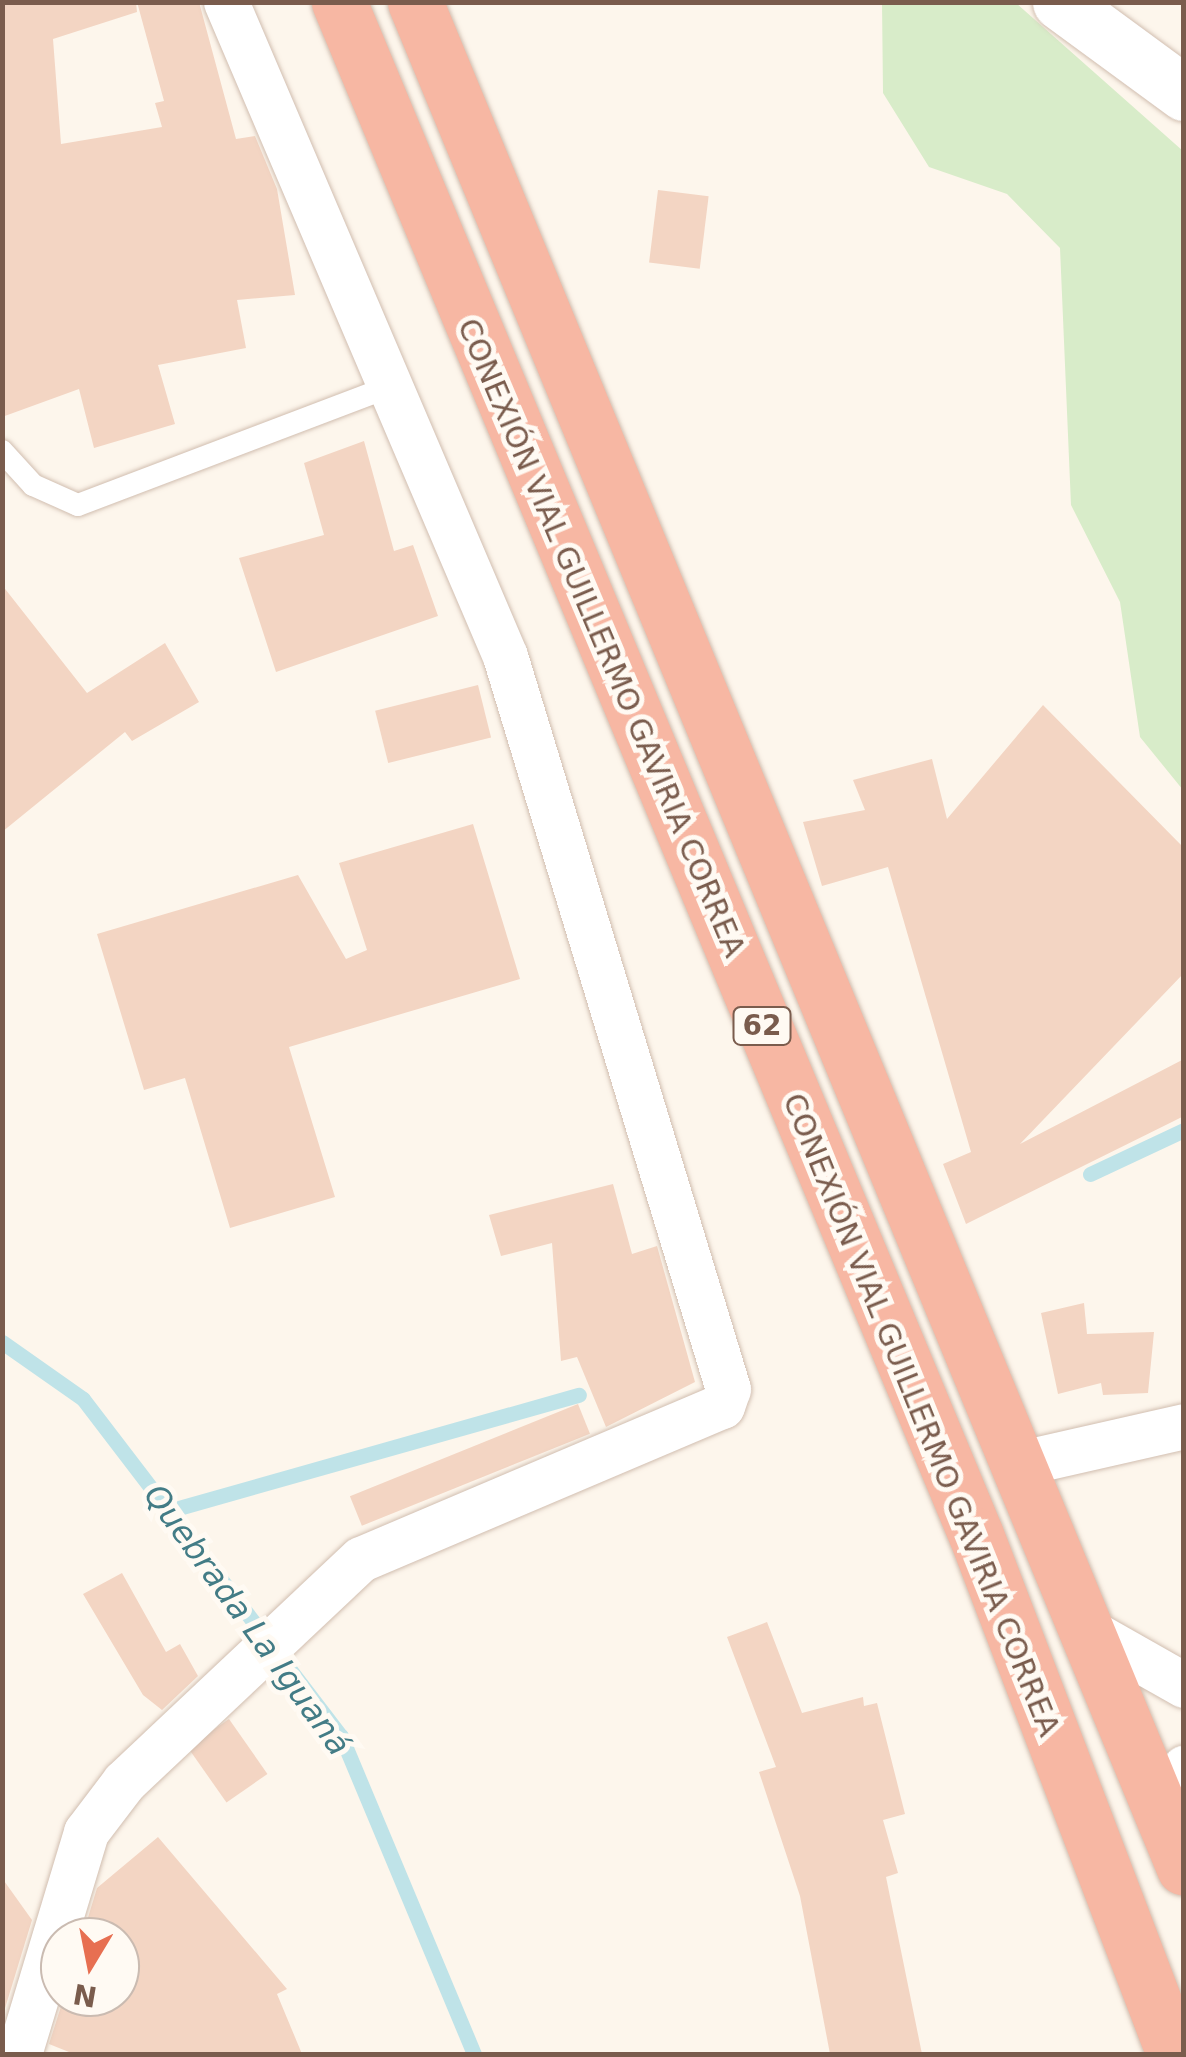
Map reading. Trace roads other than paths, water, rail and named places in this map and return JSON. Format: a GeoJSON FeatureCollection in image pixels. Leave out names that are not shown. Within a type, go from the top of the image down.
{"type":"FeatureCollection","features":[{"type":"Feature","properties":{"kind":"highway","name":"CONEXIÓN VIAL GUILLERMO GAVIRIA CORREA"},"geometry":{"type":"LineString","coordinates":[[339,2],[976,1535],[1174,2054]]}},
{"type":"Feature","properties":{"kind":"highway","name":"62"},"geometry":{"type":"LineString","coordinates":[[415,2],[1086,1629],[1172,1789],[1184,1868]]}},
{"type":"Feature","properties":{"kind":"street"},"geometry":{"type":"LineString","coordinates":[[19,2054],[86,1832],[124,1782],[361,1559],[722,1406],[728,1389],[505,656],[394,385],[226,2]]}},
{"type":"Feature","properties":{"kind":"street"},"geometry":{"type":"LineString","coordinates":[[1060,2],[1177,82]]}},
{"type":"Feature","properties":{"kind":"street"},"geometry":{"type":"LineString","coordinates":[[1017,1464],[1184,1426]]}},
{"type":"Feature","properties":{"kind":"street"},"geometry":{"type":"LineString","coordinates":[[1086,1629],[1184,1684]]}},
{"type":"Feature","properties":{"kind":"lane"},"geometry":{"type":"LineString","coordinates":[[2,451],[32,485],[78,505],[136,490],[394,385]]}},
{"type":"Feature","properties":{"kind":"waterway"},"geometry":{"type":"LineString","coordinates":[[1090,1174],[1184,1130]]}},
{"type":"Feature","properties":{"kind":"waterway","name":"Quebrada La Iguaná"},"geometry":{"type":"LineString","coordinates":[[2,1342],[83,1399],[341,1736],[474,2054]]}},
{"type":"Feature","properties":{"kind":"waterway"},"geometry":{"type":"LineString","coordinates":[[168,1511],[579,1395]]}}]}
